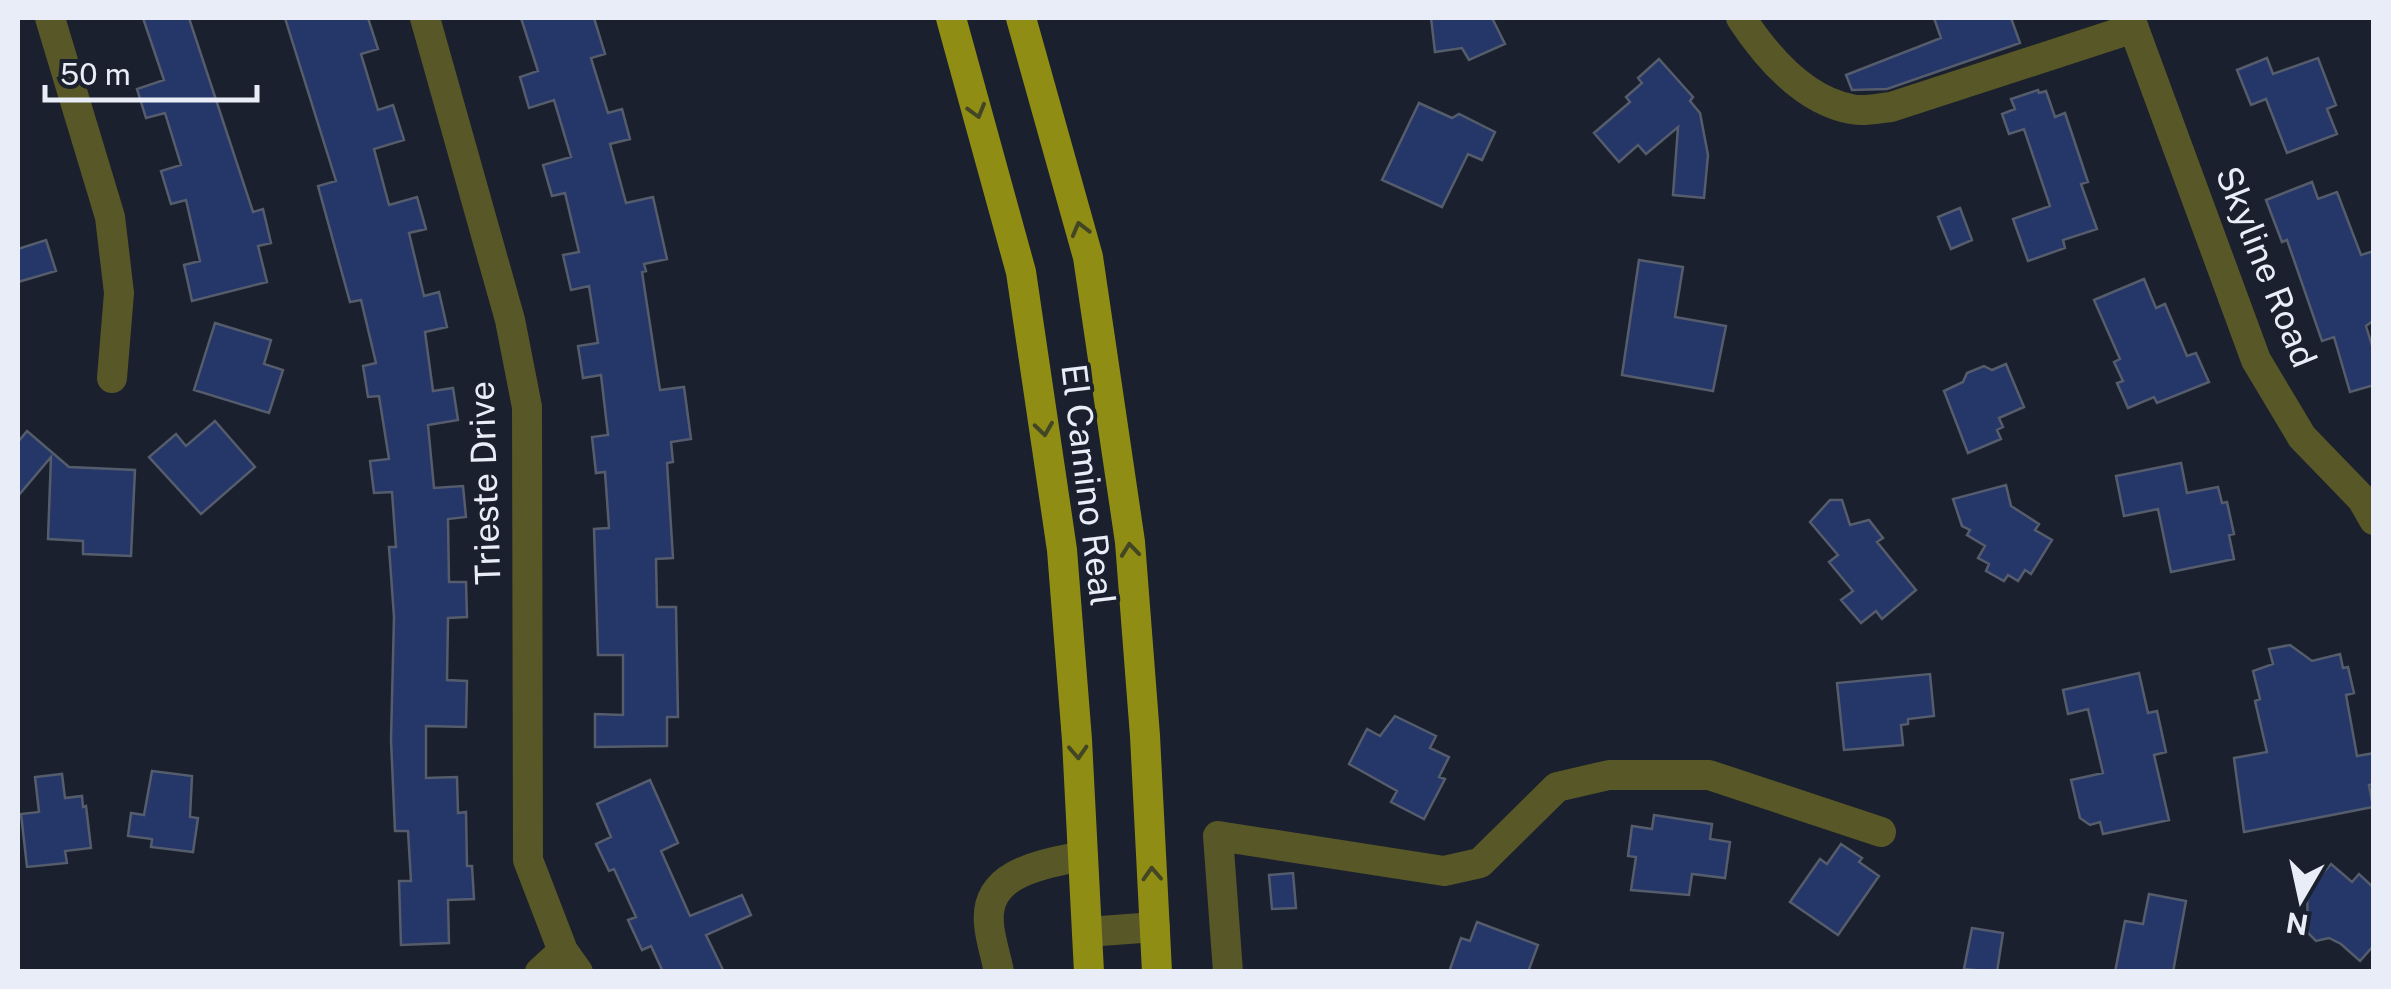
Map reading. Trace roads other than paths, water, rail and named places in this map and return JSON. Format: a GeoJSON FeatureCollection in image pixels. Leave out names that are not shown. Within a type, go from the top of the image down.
{"type":"FeatureCollection","features":[{"type":"Feature","properties":{"kind":"main road","name":"El Camino Real"},"geometry":{"type":"LineString","coordinates":[[951,18],[1022,272],[1062,550],[1089,972]]}},
{"type":"Feature","properties":{"kind":"main road","name":"El Camino Real"},"geometry":{"type":"LineString","coordinates":[[1022,18],[1088,258],[1130,542],[1146,736],[1157,972]]}},
{"type":"Feature","properties":{"kind":"street"},"geometry":{"type":"LineString","coordinates":[[50,18],[110,217],[119,293],[112,378]]}},
{"type":"Feature","properties":{"kind":"street","name":"Trieste Drive"},"geometry":{"type":"LineString","coordinates":[[424,18],[510,320],[527,407],[528,860],[570,961],[540,972]]}},
{"type":"Feature","properties":{"kind":"street"},"geometry":{"type":"LineString","coordinates":[[1741,18],[1794,79],[1823,100],[1853,110],[1891,108],[2132,23]]}},
{"type":"Feature","properties":{"kind":"street","name":"Skyline Road"},"geometry":{"type":"LineString","coordinates":[[2132,23],[2256,360],[2302,437],[2362,499],[2374,520]]}},
{"type":"Feature","properties":{"kind":"street"},"geometry":{"type":"LineString","coordinates":[[1228,972],[1218,836],[1444,872],[1480,863],[1556,786],[1608,775],[1709,776],[1881,832]]}},
{"type":"Feature","properties":{"kind":"street"},"geometry":{"type":"LineString","coordinates":[[999,972],[988,922],[992,898],[1009,879],[1028,868],[1083,856]]}},
{"type":"Feature","properties":{"kind":"street"},"geometry":{"type":"LineString","coordinates":[[1087,932],[1155,927]]}}]}
